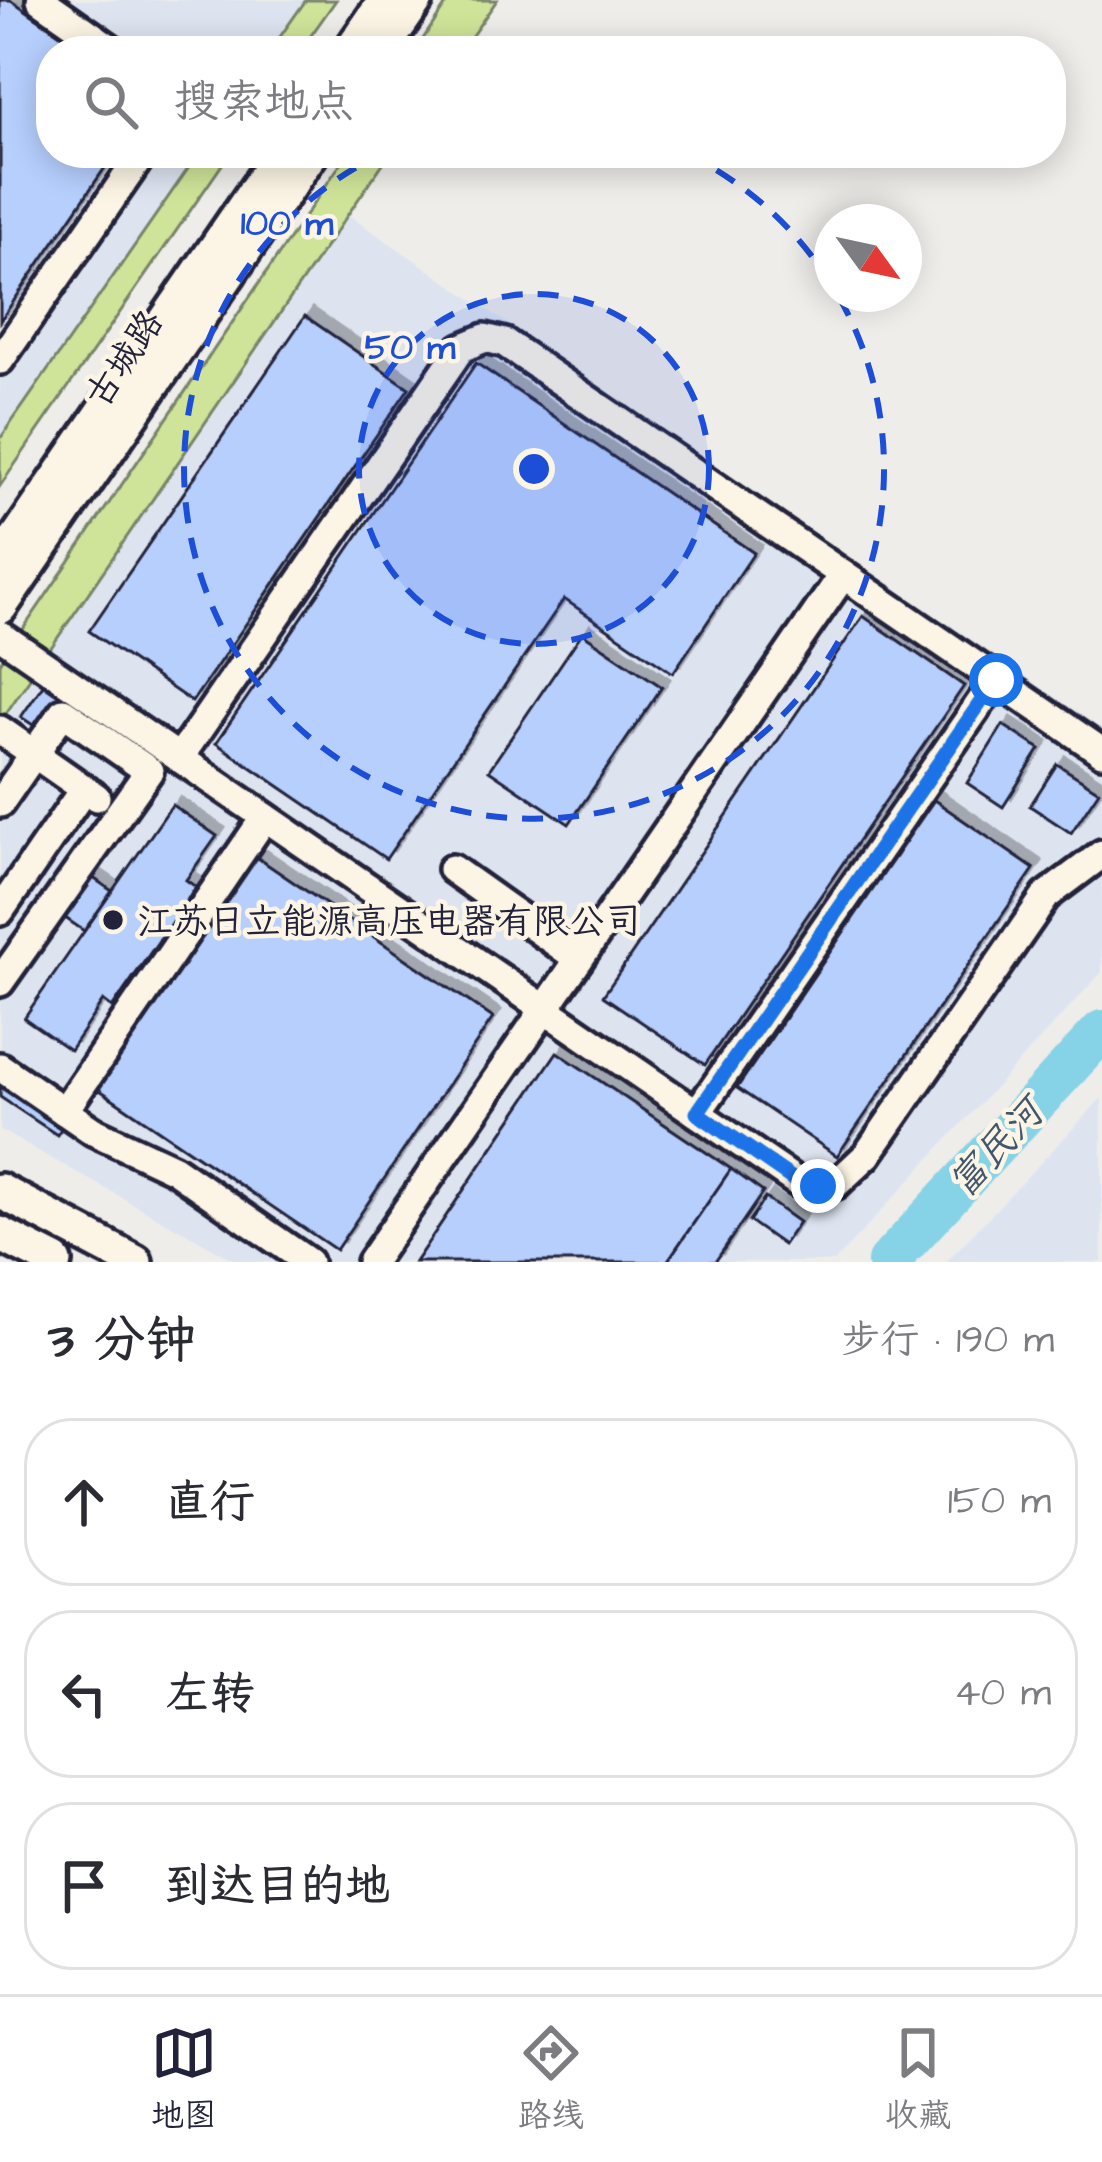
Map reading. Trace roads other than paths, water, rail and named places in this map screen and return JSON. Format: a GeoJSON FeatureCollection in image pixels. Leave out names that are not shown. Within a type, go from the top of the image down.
{"type":"FeatureCollection","features":[{"type":"Feature","properties":{"kind":"main road"},"geometry":{"type":"LineString","coordinates":[[361,36],[386,0]]}},
{"type":"Feature","properties":{"kind":"main road"},"geometry":{"type":"LineString","coordinates":[[391,36],[416,0]]}},
{"type":"Feature","properties":{"kind":"main road","name":"古城路"},"geometry":{"type":"LineString","coordinates":[[0,563],[271,168]]}},
{"type":"Feature","properties":{"kind":"main road","name":"古城路"},"geometry":{"type":"LineString","coordinates":[[0,607],[301,168]]}},
{"type":"Feature","properties":{"kind":"main road"},"geometry":{"type":"LineString","coordinates":[[0,1192],[135,1262]]}},
{"type":"Feature","properties":{"kind":"main road"},"geometry":{"type":"LineString","coordinates":[[0,1234],[55,1262]]}},
{"type":"Feature","properties":{"kind":"lane"},"geometry":{"type":"LineString","coordinates":[[41,0],[93,36]]}},
{"type":"Feature","properties":{"kind":"lane"},"geometry":{"type":"LineString","coordinates":[[0,361],[133,168]]}},
{"type":"Feature","properties":{"kind":"lane"},"geometry":{"type":"LineString","coordinates":[[179,758],[472,340],[505,344],[1102,752]]}},
{"type":"Feature","properties":{"kind":"lane"},"geometry":{"type":"LineString","coordinates":[[371,1262],[843,575]]}},
{"type":"Feature","properties":{"kind":"lane"},"geometry":{"type":"LineString","coordinates":[[0,635],[800,1184],[836,1184],[867,1155],[1046,896],[1102,854]]}},
{"type":"Feature","properties":{"kind":"lane"},"geometry":{"type":"LineString","coordinates":[[697,1113],[996,680]]}},
{"type":"Feature","properties":{"kind":"lane"},"geometry":{"type":"LineString","coordinates":[[0,803],[63,712],[149,771],[0,982]]}},
{"type":"Feature","properties":{"kind":"lane"},"geometry":{"type":"LineString","coordinates":[[0,730],[119,813]]}},
{"type":"Feature","properties":{"kind":"lane"},"geometry":{"type":"LineString","coordinates":[[0,911],[84,789]]}},
{"type":"Feature","properties":{"kind":"lane"},"geometry":{"type":"LineString","coordinates":[[64,1111],[265,817]]}},
{"type":"Feature","properties":{"kind":"lane"},"geometry":{"type":"LineString","coordinates":[[452,869],[579,959]]}},
{"type":"Feature","properties":{"kind":"lane"},"geometry":{"type":"LineString","coordinates":[[0,1067],[93,1131],[175,1169],[308,1262]]}},
{"type":"Feature","properties":{"kind":"waterway","name":"富民河"},"geometry":{"type":"LineString","coordinates":[[888,1262],[1102,1031]]}},
{"type":"Feature","properties":{"kind":"place","name":"江苏日立能源高压电器有限公司"},"geometry":{"type":"Point","coordinates":[113,920]}}]}
